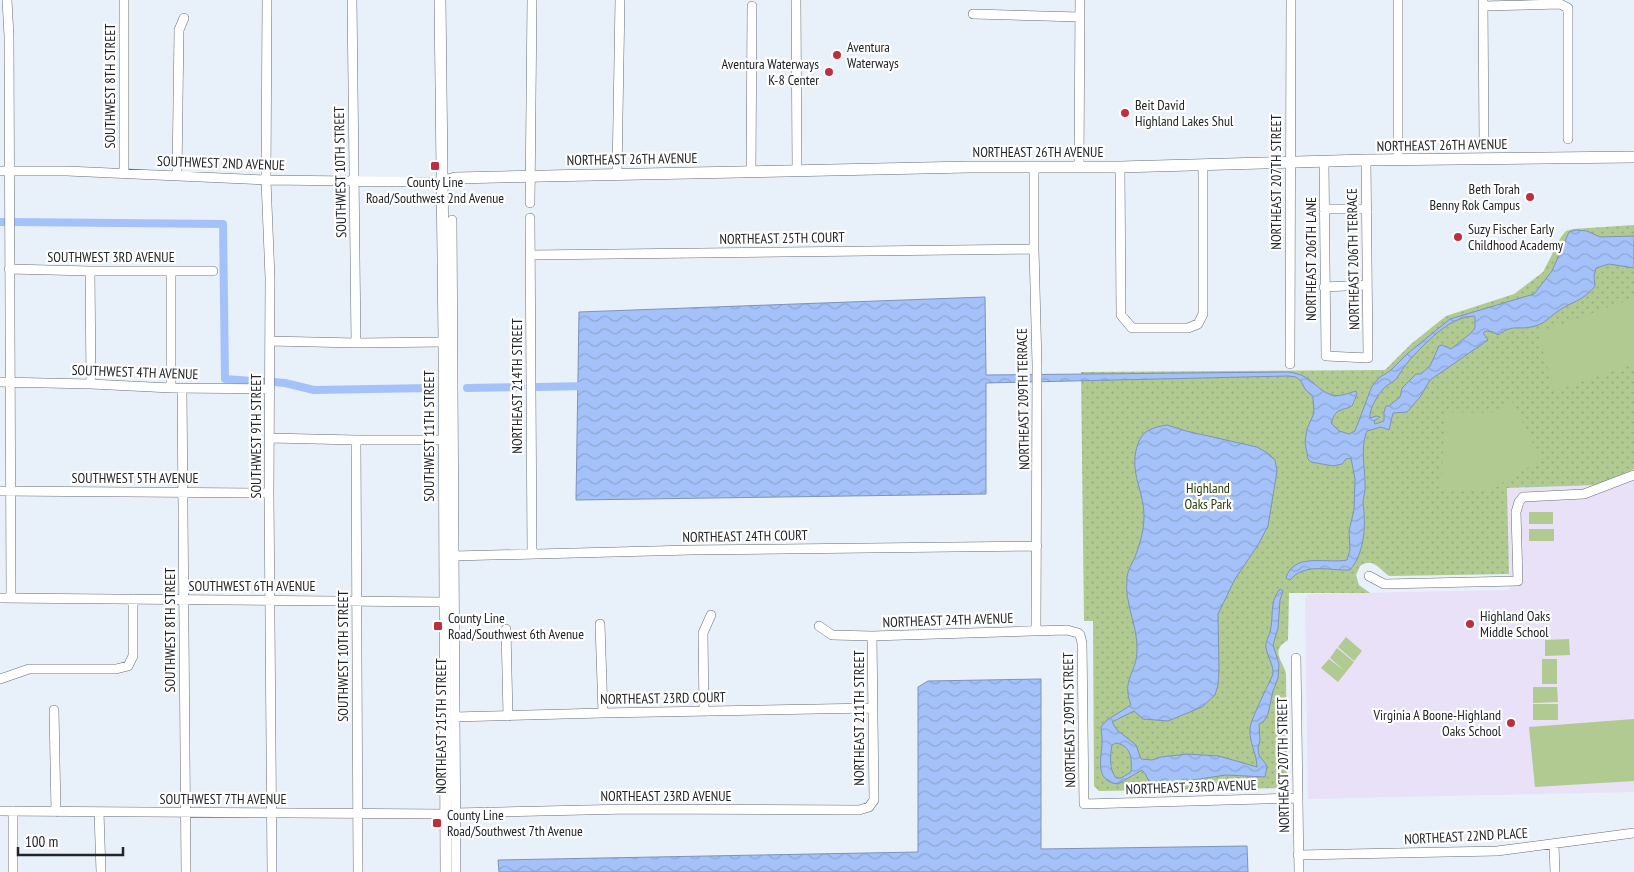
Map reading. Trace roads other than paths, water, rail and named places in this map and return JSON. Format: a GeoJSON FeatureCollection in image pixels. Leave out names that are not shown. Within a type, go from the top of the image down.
{"type":"FeatureCollection","features":[{"type":"Feature","properties":{"kind":"street"},"geometry":{"type":"LineString","coordinates":[[7,0],[9,36],[4,171],[9,269],[5,284],[5,382],[10,491],[11,598]]}},
{"type":"Feature","properties":{"kind":"street","name":"SOUTHWEST 8TH STREET"},"geometry":{"type":"LineString","coordinates":[[124,0],[124,173]]}},
{"type":"Feature","properties":{"kind":"street","name":"SOUTHWEST 9TH STREET"},"geometry":{"type":"LineString","coordinates":[[266,0],[266,180],[270,278],[269,493],[272,872]]}},
{"type":"Feature","properties":{"kind":"street","name":"SOUTHWEST 10TH STREET"},"geometry":{"type":"LineString","coordinates":[[352,0],[356,343]]}},
{"type":"Feature","properties":{"kind":"street","name":"SOUTHWEST 11TH STREET"},"geometry":{"type":"LineString","coordinates":[[440,0],[444,342],[444,602],[450,814],[446,872]]}},
{"type":"Feature","properties":{"kind":"street"},"geometry":{"type":"LineString","coordinates":[[530,203],[532,0]]}},
{"type":"Feature","properties":{"kind":"street"},"geometry":{"type":"LineString","coordinates":[[617,174],[620,0]]}},
{"type":"Feature","properties":{"kind":"street"},"geometry":{"type":"LineString","coordinates":[[796,0],[797,170]]}},
{"type":"Feature","properties":{"kind":"street"},"geometry":{"type":"LineString","coordinates":[[1078,167],[1080,0]]}},
{"type":"Feature","properties":{"kind":"street","name":"NORTHEAST 207TH STREET"},"geometry":{"type":"LineString","coordinates":[[1290,364],[1289,163],[1291,0]]}},
{"type":"Feature","properties":{"kind":"street"},"geometry":{"type":"LineString","coordinates":[[1398,0],[1398,160]]}},
{"type":"Feature","properties":{"kind":"street"},"geometry":{"type":"LineString","coordinates":[[1484,145],[1483,3],[1560,4],[1567,6],[1569,16],[1568,139]]}},
{"type":"Feature","properties":{"kind":"street"},"geometry":{"type":"LineString","coordinates":[[750,172],[752,6]]}},
{"type":"Feature","properties":{"kind":"street"},"geometry":{"type":"LineString","coordinates":[[973,14],[1080,17]]}},
{"type":"Feature","properties":{"kind":"street"},"geometry":{"type":"LineString","coordinates":[[177,175],[179,30],[184,18]]}},
{"type":"Feature","properties":{"kind":"street","name":"NORTHEAST 26TH AVENUE"},"geometry":{"type":"LineString","coordinates":[[442,182],[456,178],[797,170],[1120,167],[1366,160],[1634,157]]}},
{"type":"Feature","properties":{"kind":"street","name":"NORTHEAST 206TH TERRACE"},"geometry":{"type":"LineString","coordinates":[[1326,356],[1368,358],[1366,160]]}},
{"type":"Feature","properties":{"kind":"street","name":"NORTHEAST 206TH LANE"},"geometry":{"type":"LineString","coordinates":[[1324,162],[1326,356]]}},
{"type":"Feature","properties":{"kind":"street"},"geometry":{"type":"LineString","coordinates":[[1120,167],[1121,315],[1132,328],[1188,328],[1198,324],[1203,314],[1203,165]]}},
{"type":"Feature","properties":{"kind":"street","name":"NORTHEAST 209TH TERRACE"},"geometry":{"type":"LineString","coordinates":[[1034,167],[1037,378],[1036,631]]}},
{"type":"Feature","properties":{"kind":"street","name":"SOUTHWEST 2ND AVENUE"},"geometry":{"type":"LineString","coordinates":[[4,171],[124,173],[266,180],[442,182]]}},
{"type":"Feature","properties":{"kind":"street"},"geometry":{"type":"LineString","coordinates":[[1324,209],[1367,209]]}},
{"type":"Feature","properties":{"kind":"street","name":"NORTHEAST 214TH STREET"},"geometry":{"type":"LineString","coordinates":[[530,218],[532,554]]}},
{"type":"Feature","properties":{"kind":"street","name":"NORTHEAST 215TH STREET"},"geometry":{"type":"LineString","coordinates":[[452,220],[454,717],[450,814],[456,872]]}},
{"type":"Feature","properties":{"kind":"street","name":"NORTHEAST 25TH COURT"},"geometry":{"type":"LineString","coordinates":[[530,255],[1034,250]]}},
{"type":"Feature","properties":{"kind":"street","name":"SOUTHWEST 3RD AVENUE"},"geometry":{"type":"LineString","coordinates":[[9,269],[213,271]]}},
{"type":"Feature","properties":{"kind":"street"},"geometry":{"type":"LineString","coordinates":[[90,271],[91,384]]}},
{"type":"Feature","properties":{"kind":"street"},"geometry":{"type":"LineString","coordinates":[[171,271],[172,388]]}},
{"type":"Feature","properties":{"kind":"street"},"geometry":{"type":"LineString","coordinates":[[1324,287],[1367,286]]}},
{"type":"Feature","properties":{"kind":"street"},"geometry":{"type":"LineString","coordinates":[[270,341],[356,343],[444,342]]}},
{"type":"Feature","properties":{"kind":"street","name":"SOUTHWEST 4TH AVENUE"},"geometry":{"type":"LineString","coordinates":[[5,382],[172,388],[270,388]]}},
{"type":"Feature","properties":{"kind":"street","name":"SOUTHWEST 8TH STREET"},"geometry":{"type":"LineString","coordinates":[[182,388],[186,872]]}},
{"type":"Feature","properties":{"kind":"street"},"geometry":{"type":"LineString","coordinates":[[270,438],[444,440]]}},
{"type":"Feature","properties":{"kind":"street","name":"SOUTHWEST 10TH STREET"},"geometry":{"type":"LineString","coordinates":[[356,440],[358,872]]}},
{"type":"Feature","properties":{"kind":"street"},"geometry":{"type":"LineString","coordinates":[[1369,576],[1384,584],[1518,581],[1516,512],[1519,502],[1523,497],[1584,494],[1634,475]]}},
{"type":"Feature","properties":{"kind":"street","name":"SOUTHWEST 5TH AVENUE"},"geometry":{"type":"LineString","coordinates":[[0,491],[269,493]]}},
{"type":"Feature","properties":{"kind":"street","name":"NORTHEAST 24TH COURT"},"geometry":{"type":"LineString","coordinates":[[454,556],[691,550],[1037,546]]}},
{"type":"Feature","properties":{"kind":"street","name":"SOUTHWEST 6TH AVENUE"},"geometry":{"type":"LineString","coordinates":[[0,598],[444,602]]}},
{"type":"Feature","properties":{"kind":"street"},"geometry":{"type":"LineString","coordinates":[[0,678],[29,669],[116,669],[128,666],[133,656],[134,599]]}},
{"type":"Feature","properties":{"kind":"street"},"geometry":{"type":"LineString","coordinates":[[704,712],[704,633],[711,615]]}},
{"type":"Feature","properties":{"kind":"street"},"geometry":{"type":"LineString","coordinates":[[600,624],[603,713]]}},
{"type":"Feature","properties":{"kind":"street","name":"NORTHEAST 24TH AVENUE"},"geometry":{"type":"LineString","coordinates":[[819,626],[832,635],[872,636],[1067,630],[1075,631],[1080,635]]}},
{"type":"Feature","properties":{"kind":"street"},"geometry":{"type":"LineString","coordinates":[[506,629],[508,716]]}},
{"type":"Feature","properties":{"kind":"street","name":"NORTHEAST 209TH STREET"},"geometry":{"type":"LineString","coordinates":[[1080,635],[1083,659],[1084,804]]}},
{"type":"Feature","properties":{"kind":"street","name":"NORTHEAST 211TH STREET"},"geometry":{"type":"LineString","coordinates":[[872,636],[874,800]]}},
{"type":"Feature","properties":{"kind":"street","name":"NORTHEAST 207TH STREET"},"geometry":{"type":"LineString","coordinates":[[1296,658],[1298,872]]}},
{"type":"Feature","properties":{"kind":"street","name":"NORTHEAST 23RD COURT"},"geometry":{"type":"LineString","coordinates":[[454,717],[872,708]]}},
{"type":"Feature","properties":{"kind":"street"},"geometry":{"type":"LineString","coordinates":[[54,710],[56,812]]}},
{"type":"Feature","properties":{"kind":"street","name":"NORTHEAST 23RD AVENUE"},"geometry":{"type":"LineString","coordinates":[[1084,804],[1298,798]]}},
{"type":"Feature","properties":{"kind":"street","name":"NORTHEAST 23RD AVENUE"},"geometry":{"type":"LineString","coordinates":[[450,814],[629,808],[859,810],[869,808],[874,800]]}},
{"type":"Feature","properties":{"kind":"street","name":"SOUTHWEST 7TH AVENUE"},"geometry":{"type":"LineString","coordinates":[[0,812],[450,814]]}},
{"type":"Feature","properties":{"kind":"street"},"geometry":{"type":"LineString","coordinates":[[13,812],[13,872]]}},
{"type":"Feature","properties":{"kind":"street"},"geometry":{"type":"LineString","coordinates":[[99,812],[101,872]]}},
{"type":"Feature","properties":{"kind":"street","name":"NORTHEAST 22ND PLACE"},"geometry":{"type":"LineString","coordinates":[[1298,855],[1497,850],[1634,833]]}},
{"type":"Feature","properties":{"kind":"street"},"geometry":{"type":"LineString","coordinates":[[1554,844],[1555,872]]}},
{"type":"Feature","properties":{"kind":"water"},"geometry":{"type":"Polygon","coordinates":[[[1576,230],[1587,231],[1600,237],[1634,236],[1634,268],[1609,264],[1596,268],[1594,276],[1595,286],[1590,292],[1539,325],[1512,328],[1498,335],[1486,331],[1483,333],[1488,340],[1430,380],[1420,397],[1407,412],[1393,413],[1389,430],[1381,427],[1367,431],[1363,450],[1365,487],[1363,538],[1359,555],[1350,570],[1310,569],[1296,574],[1290,580],[1286,578],[1290,570],[1303,562],[1347,560],[1350,550],[1349,531],[1354,510],[1355,479],[1351,458],[1346,459],[1342,464],[1333,466],[1311,462],[1308,459],[1305,442],[1307,429],[1314,413],[1313,397],[1305,389],[1301,381],[1296,377],[1288,376],[986,383],[986,494],[576,500],[579,312],[985,297],[986,375],[1289,372],[1303,376],[1324,392],[1332,395],[1356,391],[1357,394],[1352,406],[1337,412],[1331,423],[1339,431],[1349,434],[1355,431],[1372,386],[1380,377],[1390,371],[1407,354],[1450,319],[1534,294],[1552,271],[1569,232],[1576,230]],[[1475,317],[1462,318],[1448,325],[1433,336],[1413,356],[1396,379],[1385,387],[1375,402],[1370,418],[1380,417],[1374,421],[1375,424],[1384,421],[1386,406],[1389,406],[1400,397],[1402,388],[1416,374],[1421,374],[1430,366],[1439,346],[1442,345],[1451,349],[1471,333],[1475,328],[1475,317]]]}},
{"type":"Feature","properties":{"kind":"water"},"geometry":{"type":"Polygon","coordinates":[[[1167,425],[1257,447],[1275,460],[1277,471],[1268,526],[1258,545],[1235,579],[1218,614],[1219,670],[1215,695],[1202,707],[1168,721],[1143,719],[1134,711],[1112,722],[1117,730],[1136,745],[1141,759],[1152,760],[1187,754],[1219,756],[1257,767],[1250,729],[1256,710],[1273,674],[1266,645],[1270,634],[1274,599],[1280,589],[1283,591],[1280,600],[1278,628],[1273,645],[1279,664],[1278,678],[1268,714],[1264,721],[1259,724],[1260,741],[1258,748],[1259,755],[1267,766],[1265,777],[1226,775],[1152,786],[1142,770],[1118,784],[1110,782],[1102,773],[1101,727],[1107,720],[1131,705],[1128,689],[1137,650],[1137,641],[1127,597],[1128,573],[1139,547],[1144,522],[1143,506],[1135,470],[1136,451],[1139,441],[1144,434],[1151,429],[1167,425]],[[1116,743],[1112,745],[1111,749],[1111,767],[1116,778],[1121,778],[1131,772],[1130,754],[1121,745],[1116,743]]]}},
{"type":"Feature","properties":{"kind":"water"},"geometry":{"type":"Polygon","coordinates":[[[1041,679],[1041,849],[1247,846],[1248,872],[499,872],[498,860],[918,852],[918,687],[928,681],[1041,679]]]}},
{"type":"Feature","properties":{"kind":"waterway"},"geometry":{"type":"LineString","coordinates":[[0,222],[5,222]]}},
{"type":"Feature","properties":{"kind":"waterway"},"geometry":{"type":"LineString","coordinates":[[12,222],[223,224],[225,379],[265,382]]}},
{"type":"Feature","properties":{"kind":"waterway"},"geometry":{"type":"LineString","coordinates":[[274,382],[314,390],[431,388]]}},
{"type":"Feature","properties":{"kind":"waterway"},"geometry":{"type":"LineString","coordinates":[[537,387],[588,386]]}},
{"type":"Feature","properties":{"kind":"waterway"},"geometry":{"type":"LineString","coordinates":[[467,388],[521,387]]}},
{"type":"Feature","properties":{"kind":"place","name":"Aventura Waterways"},"geometry":{"type":"Point","coordinates":[837,55]}},
{"type":"Feature","properties":{"kind":"place","name":"Aventura Waterways K-8 Center"},"geometry":{"type":"Point","coordinates":[829,72]}},
{"type":"Feature","properties":{"kind":"place","name":"Beit David Highland Lakes Shul"},"geometry":{"type":"Point","coordinates":[1125,113]}},
{"type":"Feature","properties":{"kind":"place","name":"County Line Road/Southwest 2nd Avenue"},"geometry":{"type":"Point","coordinates":[435,166]}},
{"type":"Feature","properties":{"kind":"place","name":"Beth Torah Benny Rok Campus"},"geometry":{"type":"Point","coordinates":[1530,197]}},
{"type":"Feature","properties":{"kind":"place","name":"Suzy Fischer Early Childhood Academy"},"geometry":{"type":"Point","coordinates":[1458,237]}},
{"type":"Feature","properties":{"kind":"place","name":"Highland Oaks Middle School"},"geometry":{"type":"Point","coordinates":[1470,624]}},
{"type":"Feature","properties":{"kind":"place","name":"County Line Road/Southwest 6th Avenue"},"geometry":{"type":"Point","coordinates":[438,626]}},
{"type":"Feature","properties":{"kind":"place","name":"Virginia A Boone-Highland Oaks School"},"geometry":{"type":"Point","coordinates":[1511,723]}},
{"type":"Feature","properties":{"kind":"place","name":"County Line Road/Southwest 7th Avenue"},"geometry":{"type":"Point","coordinates":[437,823]}},
{"type":"Feature","properties":{"kind":"park label","name":"Highland Oaks Park"},"geometry":{"type":"Point","coordinates":[1208,496]}}]}
